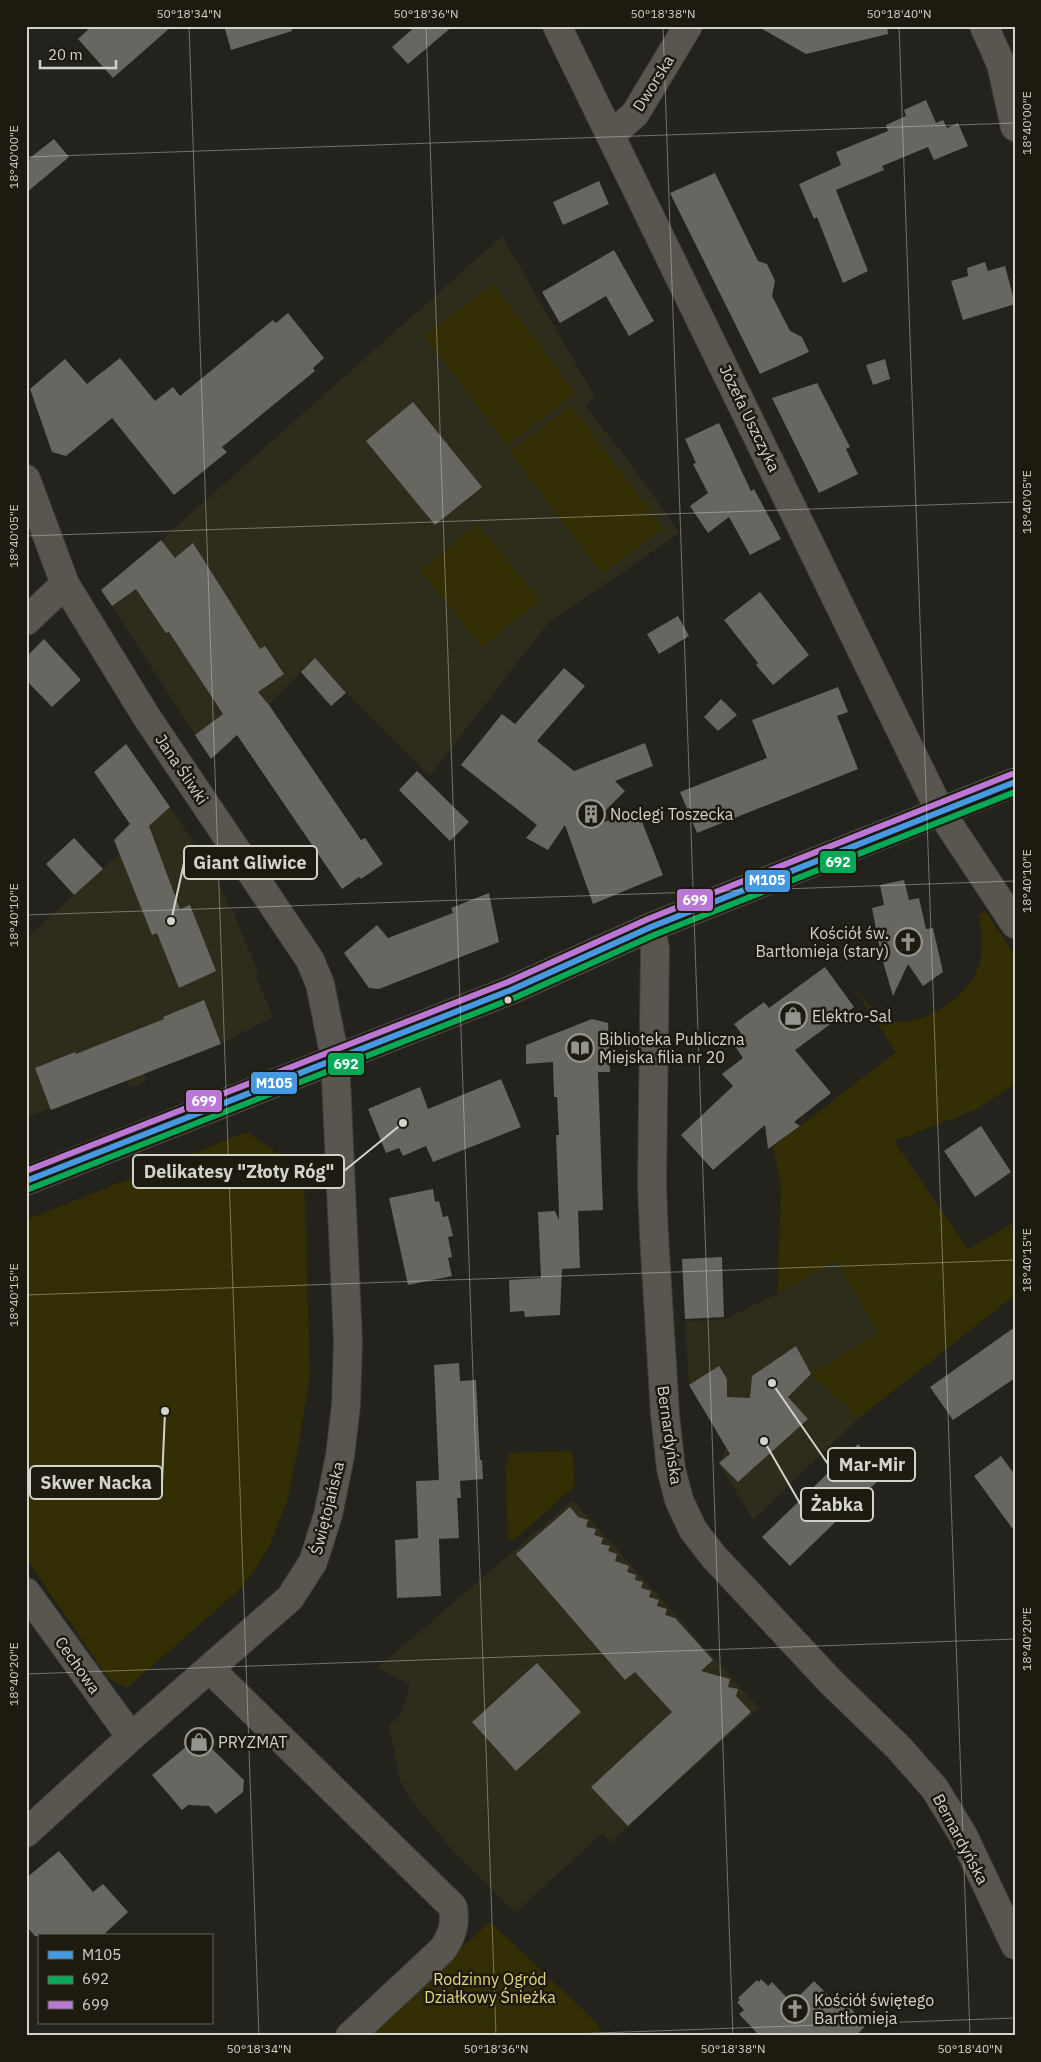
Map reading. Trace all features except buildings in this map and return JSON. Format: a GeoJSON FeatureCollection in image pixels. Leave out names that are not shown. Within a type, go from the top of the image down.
{"type":"FeatureCollection","features":[{"type":"Feature","properties":{"kind":"main road"},"geometry":{"type":"LineString","coordinates":[[26,1181],[512,990],[651,927],[1015,782]]}},
{"type":"Feature","properties":{"kind":"street","name":"Józefa Uszczyka"},"geometry":{"type":"LineString","coordinates":[[557,26],[940,811],[1015,924]]}},
{"type":"Feature","properties":{"kind":"street","name":"Dworska"},"geometry":{"type":"LineString","coordinates":[[611,135],[635,114],[688,26]]}},
{"type":"Feature","properties":{"kind":"street"},"geometry":{"type":"LineString","coordinates":[[984,26],[1001,64],[1015,127]]}},
{"type":"Feature","properties":{"kind":"street","name":"Jana Śliwki"},"geometry":{"type":"LineString","coordinates":[[26,479],[36,512],[65,584],[146,716],[310,960],[320,984],[335,1058]]}},
{"type":"Feature","properties":{"kind":"street"},"geometry":{"type":"LineString","coordinates":[[26,621],[65,584]]}},
{"type":"Feature","properties":{"kind":"street","name":"Bernardyńska"},"geometry":{"type":"LineString","coordinates":[[651,927],[655,949],[652,1185],[659,1336],[671,1469],[679,1500],[693,1530],[714,1557],[831,1682],[899,1748],[934,1789],[963,1835],[1015,1945]]}},
{"type":"Feature","properties":{"kind":"street","name":"Świętojańska"},"geometry":{"type":"LineString","coordinates":[[26,1833],[131,1737],[290,1598],[313,1562],[328,1515],[340,1456],[346,1404],[348,1341],[335,1058]]}},
{"type":"Feature","properties":{"kind":"street","name":"Cechowa"},"geometry":{"type":"LineString","coordinates":[[26,1592],[131,1737]]}},
{"type":"Feature","properties":{"kind":"street"},"geometry":{"type":"LineString","coordinates":[[210,1669],[453,1907],[455,1918],[453,1930],[449,1941],[442,1950],[350,2036]]}},
{"type":"Feature","properties":{"kind":"shaded area"},"geometry":{"type":"Polygon","coordinates":[[[502,236],[595,397],[585,405],[631,464],[680,533],[548,623],[430,776],[346,693],[315,658],[269,705],[211,759],[101,590],[161,540],[502,236]]]}},
{"type":"Feature","properties":{"kind":"shaded area"},"geometry":{"type":"Polygon","coordinates":[[[170,807],[214,872],[230,909],[232,908],[259,975],[256,976],[273,1017],[221,1044],[143,1071],[147,1081],[130,1088],[126,1078],[26,1118],[26,939],[170,807]]]}},
{"type":"Feature","properties":{"kind":"shaded area"},"geometry":{"type":"Polygon","coordinates":[[[836,1260],[878,1334],[812,1375],[859,1418],[753,1520],[719,1464],[726,1447],[689,1385],[685,1321],[725,1319],[777,1294],[836,1260]]]}},
{"type":"Feature","properties":{"kind":"shaded area"},"geometry":{"type":"Polygon","coordinates":[[[573,1500],[759,1708],[610,1843],[602,1834],[515,1913],[452,1850],[410,1799],[400,1780],[389,1725],[401,1714],[410,1684],[377,1668],[573,1500]]]}},
{"type":"Feature","properties":{"kind":"green space"},"geometry":{"type":"Polygon","coordinates":[[[494,284],[575,393],[507,445],[424,336],[494,284]]]}},
{"type":"Feature","properties":{"kind":"green space"},"geometry":{"type":"Polygon","coordinates":[[[571,406],[663,528],[602,574],[510,452],[571,406]]]}},
{"type":"Feature","properties":{"kind":"green space"},"geometry":{"type":"Polygon","coordinates":[[[478,524],[540,601],[482,647],[420,570],[478,524]]]}},
{"type":"Feature","properties":{"kind":"green space"},"geometry":{"type":"Polygon","coordinates":[[[985,911],[1015,955],[1015,1084],[975,1110],[894,1141],[968,1249],[1015,1222],[1015,1295],[859,1418],[811,1374],[878,1333],[836,1261],[777,1294],[781,1194],[779,1173],[773,1147],[896,1052],[856,991],[885,1017],[896,1021],[919,1019],[940,1009],[963,991],[977,970],[982,944],[978,915],[985,911]]]}},
{"type":"Feature","properties":{"kind":"green space"},"geometry":{"type":"Polygon","coordinates":[[[247,1132],[304,1171],[310,1375],[287,1501],[271,1543],[255,1570],[238,1591],[127,1688],[108,1678],[26,1558],[26,1220],[247,1132]]]}},
{"type":"Feature","properties":{"kind":"green space"},"geometry":{"type":"Polygon","coordinates":[[[573,1451],[575,1486],[515,1539],[508,1539],[505,1466],[510,1453],[573,1451]]]}},
{"type":"Feature","properties":{"kind":"green space","name":"Rodzinny Ogród Działkowy Śnieżka"},"geometry":{"type":"Polygon","coordinates":[[[490,1922],[597,2023],[602,2036],[366,2036],[490,1922]]]}},
{"type":"Feature","properties":{"kind":"transit line","name":"699"},"geometry":{"type":"LineString","coordinates":[[26,1171],[508,982],[648,919],[1012,774]]}},
{"type":"Feature","properties":{"kind":"transit line","name":"M105"},"geometry":{"type":"LineString","coordinates":[[26,1181],[511,990],[651,927],[1015,782]]}},
{"type":"Feature","properties":{"kind":"transit line","name":"692"},"geometry":{"type":"LineString","coordinates":[[29,1189],[514,998],[654,935],[1015,792]]}},
{"type":"Feature","properties":{"kind":"place","name":"Noclegi Toszecka"},"geometry":{"type":"Point","coordinates":[591,814]}},
{"type":"Feature","properties":{"kind":"place","name":"Giant Gliwice"},"geometry":{"type":"Point","coordinates":[171,921]}},
{"type":"Feature","properties":{"kind":"place","name":"Kościół św. Bartłomieja (stary)"},"geometry":{"type":"Point","coordinates":[908,942]}},
{"type":"Feature","properties":{"kind":"place","name":"Elektro-Sal"},"geometry":{"type":"Point","coordinates":[793,1016]}},
{"type":"Feature","properties":{"kind":"place","name":"Biblioteka Publiczna Miejska filia nr 20"},"geometry":{"type":"Point","coordinates":[580,1048]}},
{"type":"Feature","properties":{"kind":"place","name":"Delikatesy \"Złoty Róg\""},"geometry":{"type":"Point","coordinates":[403,1123]}},
{"type":"Feature","properties":{"kind":"place","name":"Mar-Mir"},"geometry":{"type":"Point","coordinates":[772,1383]}},
{"type":"Feature","properties":{"kind":"place","name":"Skwer Nacka"},"geometry":{"type":"Point","coordinates":[165,1411]}},
{"type":"Feature","properties":{"kind":"place","name":"Żabka"},"geometry":{"type":"Point","coordinates":[764,1441]}},
{"type":"Feature","properties":{"kind":"place","name":"PRYZMAT"},"geometry":{"type":"Point","coordinates":[199,1742]}},
{"type":"Feature","properties":{"kind":"place","name":"Kościół świętego Bartłomieja"},"geometry":{"type":"Point","coordinates":[795,2009]}}]}
